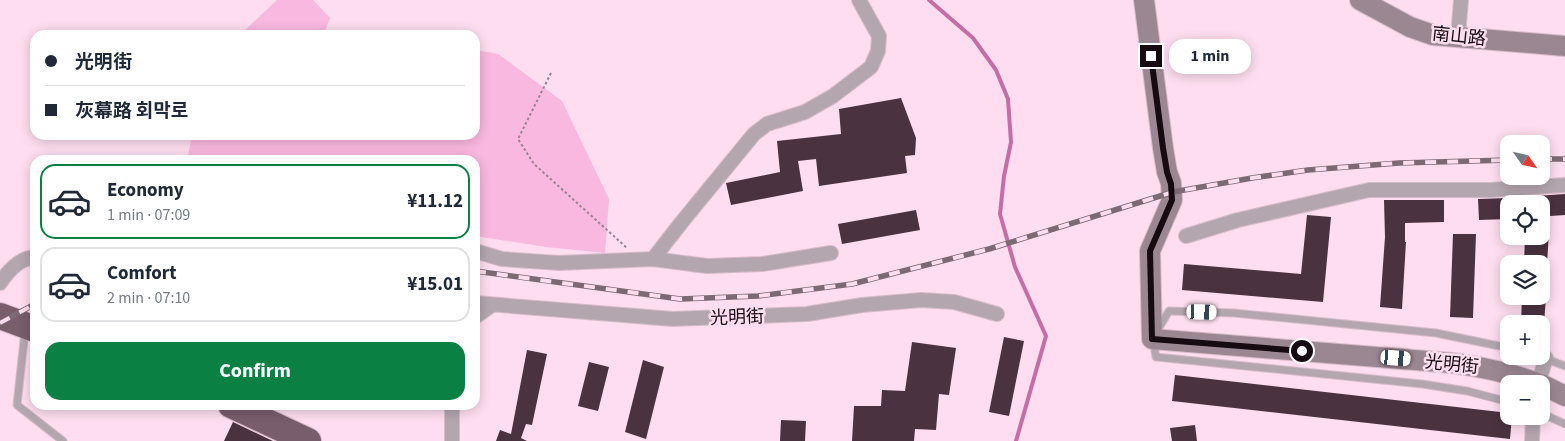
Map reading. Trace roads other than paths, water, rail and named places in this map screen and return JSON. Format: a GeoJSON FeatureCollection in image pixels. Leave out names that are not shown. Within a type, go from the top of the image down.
{"type":"FeatureCollection","features":[{"type":"Feature","properties":{"kind":"highway"},"geometry":{"type":"LineString","coordinates":[[242,410],[308,441]]}},
{"type":"Feature","properties":{"kind":"main road"},"geometry":{"type":"LineString","coordinates":[[1144,0],[1163,148],[1172,192],[1172,200],[1150,251],[1152,339]]}},
{"type":"Feature","properties":{"kind":"main road","name":"南山路"},"geometry":{"type":"LineString","coordinates":[[1360,0],[1410,28],[1433,35],[1565,46]]}},
{"type":"Feature","properties":{"kind":"main road","name":"光明街"},"geometry":{"type":"LineString","coordinates":[[1152,339],[1452,363],[1488,368],[1515,375]]}},
{"type":"Feature","properties":{"kind":"main road","name":"光明街"},"geometry":{"type":"LineString","coordinates":[[1550,389],[1565,396]]}},
{"type":"Feature","properties":{"kind":"street"},"geometry":{"type":"LineString","coordinates":[[647,259],[681,222],[754,134],[767,124],[805,112],[833,96],[871,67],[878,52],[879,36],[859,0]]}},
{"type":"Feature","properties":{"kind":"street"},"geometry":{"type":"LineString","coordinates":[[1458,36],[1461,0]]}},
{"type":"Feature","properties":{"kind":"street"},"geometry":{"type":"LineString","coordinates":[[1186,236],[1238,220],[1369,190],[1491,190],[1565,185]]}},
{"type":"Feature","properties":{"kind":"street"},"geometry":{"type":"LineString","coordinates":[[480,252],[502,259],[559,263],[647,259],[707,266],[753,265],[831,253]]}},
{"type":"Feature","properties":{"kind":"street"},"geometry":{"type":"LineString","coordinates":[[0,283],[9,270],[30,257]]}},
{"type":"Feature","properties":{"kind":"street","name":"光明街"},"geometry":{"type":"LineString","coordinates":[[480,304],[673,319],[807,314],[862,305],[921,300],[954,302],[997,314]]}},
{"type":"Feature","properties":{"kind":"street"},"geometry":{"type":"LineString","coordinates":[[480,313],[492,305]]}},
{"type":"Feature","properties":{"kind":"street"},"geometry":{"type":"LineString","coordinates":[[452,410],[452,441]]}},
{"type":"Feature","properties":{"kind":"street"},"geometry":{"type":"LineString","coordinates":[[1532,441],[1533,425]]}},
{"type":"Feature","properties":{"kind":"lane"},"geometry":{"type":"LineString","coordinates":[[1500,346],[1428,332],[1234,313],[1169,312],[1152,339],[1156,357],[1422,384],[1466,391],[1500,400]]}},
{"type":"Feature","properties":{"kind":"lane"},"geometry":{"type":"LineString","coordinates":[[17,322],[17,405],[63,441]]}},
{"type":"Feature","properties":{"kind":"lane"},"geometry":{"type":"LineString","coordinates":[[1550,360],[1565,366]]}},
{"type":"Feature","properties":{"kind":"lane"},"geometry":{"type":"LineString","coordinates":[[1550,417],[1565,424]]}},
{"type":"Feature","properties":{"kind":"waterway"},"geometry":{"type":"LineString","coordinates":[[929,0],[973,38],[996,70],[1008,99],[1011,142],[1004,176],[1000,214],[1015,267],[1046,336],[1016,441]]}},
{"type":"Feature","properties":{"kind":"railway"},"geometry":{"type":"LineString","coordinates":[[1550,159],[1565,159]]}},
{"type":"Feature","properties":{"kind":"railway"},"geometry":{"type":"LineString","coordinates":[[480,272],[680,299],[758,296],[852,284],[989,249],[1173,192],[1308,170],[1399,163],[1500,160]]}},
{"type":"Feature","properties":{"kind":"railway"},"geometry":{"type":"LineString","coordinates":[[0,323],[30,307]]}}]}
